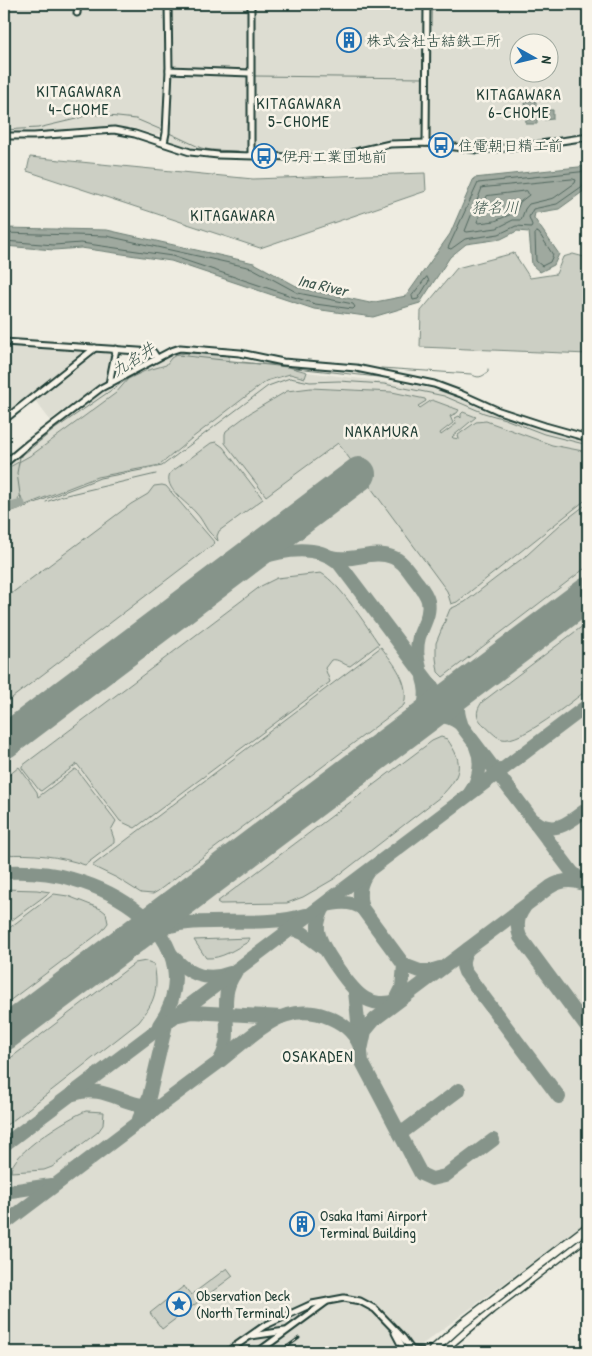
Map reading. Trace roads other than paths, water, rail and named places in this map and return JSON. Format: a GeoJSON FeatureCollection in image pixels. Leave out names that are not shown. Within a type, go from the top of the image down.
{"type":"FeatureCollection","features":[{"type":"Feature","properties":{"kind":"highway"},"geometry":{"type":"LineString","coordinates":[[431,1352],[462,1324],[588,1227]]}},
{"type":"Feature","properties":{"kind":"highway"},"geometry":{"type":"LineString","coordinates":[[439,1349],[588,1233]]}},
{"type":"Feature","properties":{"kind":"street"},"geometry":{"type":"LineString","coordinates":[[77,13],[78,4]]}},
{"type":"Feature","properties":{"kind":"street"},"geometry":{"type":"LineString","coordinates":[[164,143],[169,70],[168,4]]}},
{"type":"Feature","properties":{"kind":"street"},"geometry":{"type":"LineString","coordinates":[[251,4],[251,155]]}},
{"type":"Feature","properties":{"kind":"street"},"geometry":{"type":"LineString","coordinates":[[426,143],[427,4]]}},
{"type":"Feature","properties":{"kind":"street"},"geometry":{"type":"LineString","coordinates":[[169,70],[250,73]]}},
{"type":"Feature","properties":{"kind":"street"},"geometry":{"type":"LineString","coordinates":[[4,136],[34,136],[114,130],[135,134],[190,152],[218,155],[326,158],[338,157],[377,146],[409,143],[426,143],[477,150],[520,147],[588,137]]}},
{"type":"Feature","properties":{"kind":"street"},"geometry":{"type":"LineString","coordinates":[[4,342],[153,352],[157,358]]}},
{"type":"Feature","properties":{"kind":"street"},"geometry":{"type":"LineString","coordinates":[[4,420],[96,348]]}},
{"type":"Feature","properties":{"kind":"street"},"geometry":{"type":"LineString","coordinates":[[4,464],[29,442],[109,384],[180,348],[240,353],[284,362],[365,370],[446,388],[499,411],[588,438]]}},
{"type":"Feature","properties":{"kind":"street"},"geometry":{"type":"LineString","coordinates":[[109,384],[116,349]]}},
{"type":"Feature","properties":{"kind":"street"},"geometry":{"type":"LineString","coordinates":[[227,1352],[264,1326],[312,1304],[350,1298],[365,1303],[380,1312],[392,1328],[404,1352]]}},
{"type":"Feature","properties":{"kind":"street"},"geometry":{"type":"LineString","coordinates":[[258,1352],[331,1300]]}},
{"type":"Feature","properties":{"kind":"street"},"geometry":{"type":"LineString","coordinates":[[392,1328],[403,1338],[412,1351],[439,1349]]}},
{"type":"Feature","properties":{"kind":"street"},"geometry":{"type":"LineString","coordinates":[[248,1336],[286,1331]]}},
{"type":"Feature","properties":{"kind":"street"},"geometry":{"type":"LineString","coordinates":[[431,1352],[439,1349]]}},
{"type":"Feature","properties":{"kind":"water"},"geometry":{"type":"Polygon","coordinates":[[[536,97],[536,110],[553,110],[553,119],[544,120],[543,116],[537,116],[537,124],[526,124],[525,98],[536,97]]]}},
{"type":"Feature","properties":{"kind":"water","name":"猪名川"},"geometry":{"type":"Polygon","coordinates":[[[588,166],[588,188],[559,209],[535,213],[534,218],[559,254],[554,265],[540,272],[532,265],[529,232],[517,231],[501,239],[466,244],[450,257],[420,303],[373,317],[314,309],[171,261],[81,248],[54,250],[4,246],[4,228],[107,230],[254,263],[300,288],[370,303],[406,296],[450,234],[474,178],[588,166]]]}},
{"type":"Feature","properties":{"kind":"waterway"},"geometry":{"type":"LineString","coordinates":[[254,76],[424,78]]}},
{"type":"Feature","properties":{"kind":"waterway"},"geometry":{"type":"LineString","coordinates":[[4,130],[38,128],[90,114],[136,119],[164,131]]}},
{"type":"Feature","properties":{"kind":"waterway"},"geometry":{"type":"LineString","coordinates":[[167,132],[201,148],[238,151]]}},
{"type":"Feature","properties":{"kind":"waterway","name":"九名井"},"geometry":{"type":"LineString","coordinates":[[168,354],[378,377]]}},
{"type":"Feature","properties":{"kind":"waterway","name":"九名井"},"geometry":{"type":"LineString","coordinates":[[381,368],[471,374],[478,377],[486,374],[488,369]]}},
{"type":"Feature","properties":{"kind":"waterway"},"geometry":{"type":"LineString","coordinates":[[139,371],[55,429],[20,457],[17,473],[22,508],[100,478],[162,466],[268,386],[290,378],[310,382],[339,381],[384,384],[444,396],[484,413],[544,434],[588,445]]}},
{"type":"Feature","properties":{"kind":"waterway"},"geometry":{"type":"LineString","coordinates":[[46,502],[62,496],[156,474]]}},
{"type":"Feature","properties":{"kind":"waterway","name":"九名井"},"geometry":{"type":"LineString","coordinates":[[4,509],[21,504]]}},
{"type":"Feature","properties":{"kind":"waterway"},"geometry":{"type":"LineString","coordinates":[[4,514],[21,508]]}},
{"type":"Feature","properties":{"kind":"railway"},"geometry":{"type":"LineString","coordinates":[[280,1352],[299,1338]]}},
{"type":"Feature","properties":{"kind":"place","name":"株式会社古結鉄工所"},"geometry":{"type":"Point","coordinates":[349,40]}},
{"type":"Feature","properties":{"kind":"place","name":"住電朝日精工前"},"geometry":{"type":"Point","coordinates":[441,145]}},
{"type":"Feature","properties":{"kind":"place","name":"伊丹工業団地前"},"geometry":{"type":"Point","coordinates":[264,156]}},
{"type":"Feature","properties":{"kind":"place","name":"Osaka Itami Airport Terminal Building"},"geometry":{"type":"Point","coordinates":[302,1224]}},
{"type":"Feature","properties":{"kind":"place","name":"Observation Deck (North Terminal)"},"geometry":{"type":"Point","coordinates":[179,1304]}},
{"type":"Feature","properties":{"kind":"district","name":"KITAGAWARA 4-CHOME"},"geometry":{"type":"Point","coordinates":[79,100]}},
{"type":"Feature","properties":{"kind":"district","name":"KITAGAWARA 6-CHOME"},"geometry":{"type":"Point","coordinates":[519,103]}},
{"type":"Feature","properties":{"kind":"district","name":"KITAGAWARA 5-CHOME"},"geometry":{"type":"Point","coordinates":[299,112]}},
{"type":"Feature","properties":{"kind":"district","name":"KITAGAWARA"},"geometry":{"type":"Point","coordinates":[233,215]}},
{"type":"Feature","properties":{"kind":"district","name":"NAKAMURA"},"geometry":{"type":"Point","coordinates":[382,431]}},
{"type":"Feature","properties":{"kind":"district","name":"OSAKADEN"},"geometry":{"type":"Point","coordinates":[318,1056]}},
{"type":"Feature","properties":{"kind":"water label","name":"Ina River"},"geometry":{"type":"Point","coordinates":[323,285]}}]}
